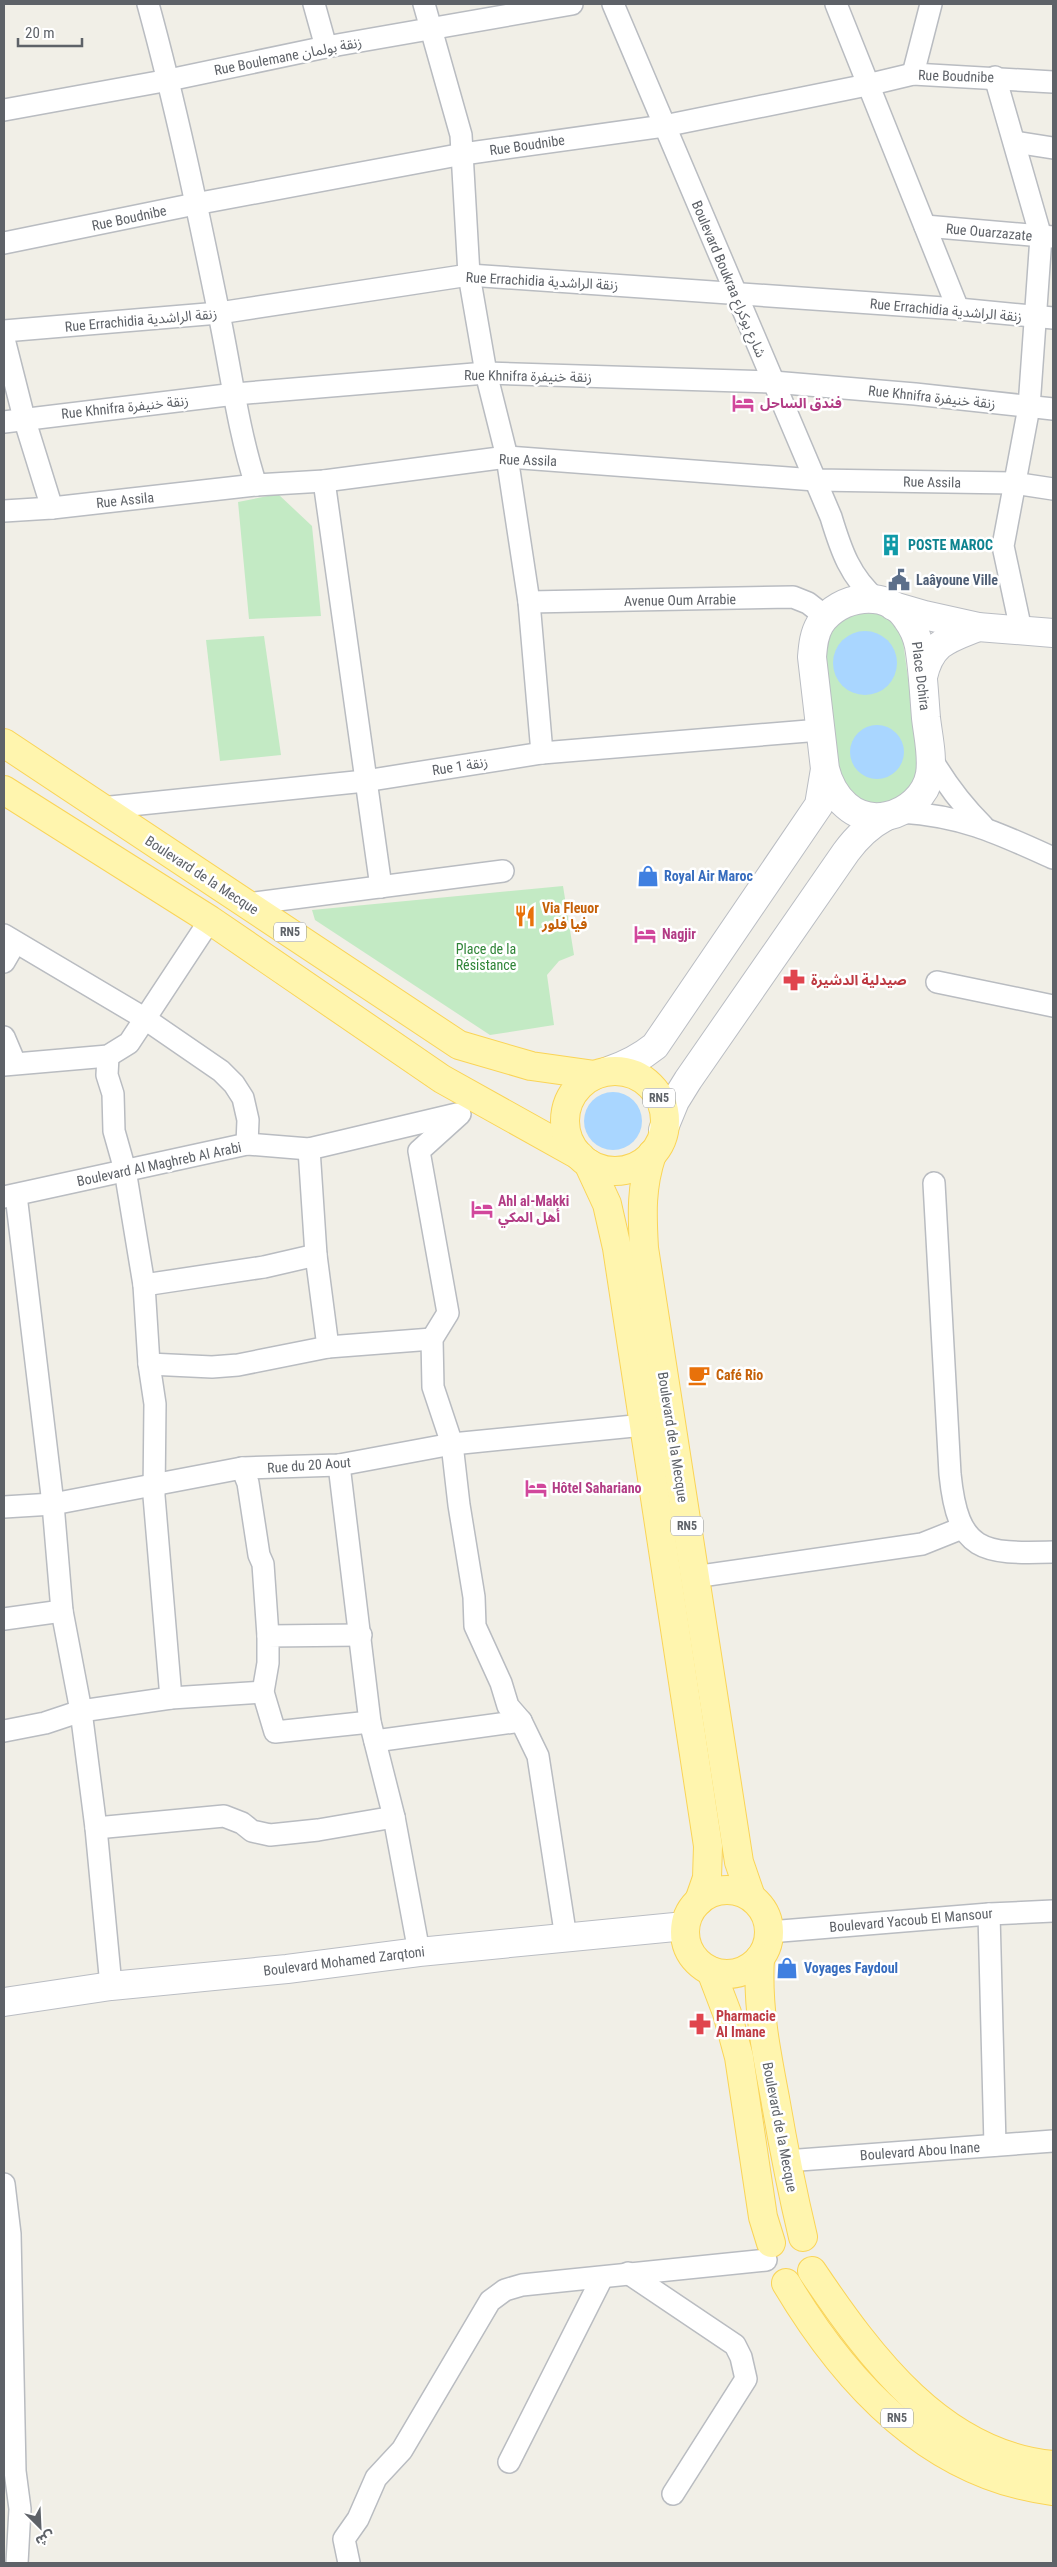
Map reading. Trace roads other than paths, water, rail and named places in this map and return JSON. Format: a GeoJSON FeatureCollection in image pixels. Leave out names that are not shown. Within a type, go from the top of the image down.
{"type":"FeatureCollection","features":[{"type":"Feature","properties":{"kind":"main road","name":"Boulevard de la Mecque"},"geometry":{"type":"LineString","coordinates":[[4,743],[459,1045],[531,1066],[601,1073]]}},
{"type":"Feature","properties":{"kind":"main road","name":"RN5"},"geometry":{"type":"LineString","coordinates":[[7,799],[210,920],[442,1079],[491,1105],[584,1160],[601,1168],[615,1170],[641,1163],[658,1142],[661,1103],[650,1087],[634,1075],[621,1071],[601,1073],[581,1084],[571,1096],[565,1112],[565,1128],[570,1143],[584,1160],[607,1204],[613,1225],[708,1846],[706,1878],[699,1901],[689,1912],[685,1926],[686,1940],[690,1953],[699,1963],[711,1971]]}},
{"type":"Feature","properties":{"kind":"main road","name":"Boulevard de la Mecque"},"geometry":{"type":"LineString","coordinates":[[658,1142],[644,1181],[642,1213],[644,1248],[739,1862],[751,1897]]}},
{"type":"Feature","properties":{"kind":"main road"},"geometry":{"type":"LineString","coordinates":[[699,1901],[711,1893],[724,1890],[738,1891],[751,1897]]}},
{"type":"Feature","properties":{"kind":"main road","name":"RN5"},"geometry":{"type":"LineString","coordinates":[[751,1897],[764,1913],[769,1932]]}},
{"type":"Feature","properties":{"kind":"main road"},"geometry":{"type":"LineString","coordinates":[[711,1971],[724,1974],[738,1972],[750,1967],[760,1958],[767,1945],[769,1932]]}},
{"type":"Feature","properties":{"kind":"main road","name":"Boulevard de la Mecque"},"geometry":{"type":"LineString","coordinates":[[760,1958],[758,1982],[762,2029],[786,2161],[803,2237]]}},
{"type":"Feature","properties":{"kind":"main road","name":"Boulevard de la Mecque"},"geometry":{"type":"LineString","coordinates":[[711,1971],[727,2013],[739,2057],[768,2252]]}},
{"type":"Feature","properties":{"kind":"main road"},"geometry":{"type":"LineString","coordinates":[[768,2252],[782,2235],[790,2234],[803,2237],[814,2248],[816,2256],[812,2271],[801,2281],[786,2283]]}},
{"type":"Feature","properties":{"kind":"main road","name":"RN5"},"geometry":{"type":"LineString","coordinates":[[768,2252],[772,2275],[786,2283],[812,2324],[854,2378],[882,2406],[918,2436],[955,2461],[979,2473],[1031,2488],[1053,2491]]}},
{"type":"Feature","properties":{"kind":"main road","name":"RN5"},"geometry":{"type":"LineString","coordinates":[[812,2271],[863,2340],[927,2410],[948,2426],[989,2448],[1023,2460],[1053,2465]]}},
{"type":"Feature","properties":{"kind":"street"},"geometry":{"type":"LineString","coordinates":[[148,4],[169,80],[194,204],[219,313],[248,460],[256,485]]}},
{"type":"Feature","properties":{"kind":"street"},"geometry":{"type":"LineString","coordinates":[[314,4],[326,47]]}},
{"type":"Feature","properties":{"kind":"street"},"geometry":{"type":"LineString","coordinates":[[424,4],[461,135],[469,275],[486,373],[507,457],[529,602],[542,753]]}},
{"type":"Feature","properties":{"kind":"street","name":"Rue Boulemane زنقة بولمان"},"geometry":{"type":"LineString","coordinates":[[4,110],[169,80],[326,47],[572,4]]}},
{"type":"Feature","properties":{"kind":"street","name":"Boulevard Boukraa شارع بوكراع"},"geometry":{"type":"LineString","coordinates":[[613,4],[831,517],[842,555],[843,585],[832,612]]}},
{"type":"Feature","properties":{"kind":"street"},"geometry":{"type":"LineString","coordinates":[[836,4],[958,309]]}},
{"type":"Feature","properties":{"kind":"street"},"geometry":{"type":"LineString","coordinates":[[913,74],[931,4]]}},
{"type":"Feature","properties":{"kind":"street","name":"Rue Boudnibe"},"geometry":{"type":"LineString","coordinates":[[4,243],[194,204],[463,154],[664,126],[913,74],[995,77],[1053,82]]}},
{"type":"Feature","properties":{"kind":"street"},"geometry":{"type":"LineString","coordinates":[[995,77],[1014,142],[1047,237],[1045,318],[1002,546],[1021,630]]}},
{"type":"Feature","properties":{"kind":"street"},"geometry":{"type":"LineString","coordinates":[[1014,142],[1053,148]]}},
{"type":"Feature","properties":{"kind":"street","name":"Rue Ouarzazate"},"geometry":{"type":"LineString","coordinates":[[925,226],[1047,237]]}},
{"type":"Feature","properties":{"kind":"street","name":"Rue Errachidia زنقة الراشدية"},"geometry":{"type":"LineString","coordinates":[[4,331],[219,313],[469,275],[958,309],[1045,318]]}},
{"type":"Feature","properties":{"kind":"street"},"geometry":{"type":"LineString","coordinates":[[4,339],[14,420],[52,508]]}},
{"type":"Feature","properties":{"kind":"street","name":"Rue Khnifra زنقة خنيفرة"},"geometry":{"type":"LineString","coordinates":[[14,420],[235,394],[486,373],[773,382],[915,394],[1053,409]]}},
{"type":"Feature","properties":{"kind":"street","name":"Rue Assila"},"geometry":{"type":"LineString","coordinates":[[4,511],[52,508],[256,485],[324,481],[507,457],[815,480],[1013,484],[1053,489]]}},
{"type":"Feature","properties":{"kind":"street"},"geometry":{"type":"LineString","coordinates":[[324,481],[381,887]]}},
{"type":"Feature","properties":{"kind":"street","name":"Boulevard Boukraa شارع بوكراع"},"geometry":{"type":"LineString","coordinates":[[842,555],[858,582],[885,603]]}},
{"type":"Feature","properties":{"kind":"street","name":"Avenue Oum Arrabie"},"geometry":{"type":"LineString","coordinates":[[529,602],[793,597],[832,612]]}},
{"type":"Feature","properties":{"kind":"street"},"geometry":{"type":"LineString","coordinates":[[1053,633],[978,627],[924,615],[885,603],[861,599],[832,612],[820,624],[814,640],[812,657],[825,769],[829,786],[838,800],[852,810],[868,816],[893,814],[948,817],[985,828],[1053,858]]}},
{"type":"Feature","properties":{"kind":"street","name":"Place Dchira"},"geometry":{"type":"LineString","coordinates":[[658,1142],[675,1101],[688,1080],[857,837],[870,826],[914,803],[924,790],[930,775],[931,758],[914,630],[906,616],[885,603]]}},
{"type":"Feature","properties":{"kind":"street"},"geometry":{"type":"LineString","coordinates":[[922,679],[929,658],[941,642],[978,627]]}},
{"type":"Feature","properties":{"kind":"street","name":"Rue 1 زنقة"},"geometry":{"type":"LineString","coordinates":[[101,808],[365,781],[542,753],[820,730]]}},
{"type":"Feature","properties":{"kind":"street"},"geometry":{"type":"LineString","coordinates":[[931,758],[956,798],[985,828]]}},
{"type":"Feature","properties":{"kind":"street"},"geometry":{"type":"LineString","coordinates":[[601,1073],[642,1057],[655,1046],[819,805],[825,769]]}},
{"type":"Feature","properties":{"kind":"street"},"geometry":{"type":"LineString","coordinates":[[247,904],[503,872]]}},
{"type":"Feature","properties":{"kind":"street"},"geometry":{"type":"LineString","coordinates":[[4,1037],[10,1064],[108,1056],[129,1043],[210,920]]}},
{"type":"Feature","properties":{"kind":"street"},"geometry":{"type":"LineString","coordinates":[[4,962],[10,939],[144,1018],[221,1071],[234,1084],[243,1098],[248,1120],[247,1144]]}},
{"type":"Feature","properties":{"kind":"street"},"geometry":{"type":"LineString","coordinates":[[937,982],[1053,1006]]}},
{"type":"Feature","properties":{"kind":"street"},"geometry":{"type":"LineString","coordinates":[[108,1056],[107,1076],[113,1094],[114,1131],[125,1170],[144,1285],[149,1364],[155,1404],[156,1484],[154,1496],[171,1698]]}},
{"type":"Feature","properties":{"kind":"street","name":"Boulevard Al Maghreb Al Arabi"},"geometry":{"type":"LineString","coordinates":[[10,1196],[247,1144],[309,1149],[491,1105]]}},
{"type":"Feature","properties":{"kind":"street"},"geometry":{"type":"LineString","coordinates":[[460,1114],[419,1151],[448,1313],[432,1339],[433,1387],[452,1444],[459,1505],[474,1597],[475,1626],[501,1683],[508,1706],[521,1721],[538,1756],[566,1938]]}},
{"type":"Feature","properties":{"kind":"street"},"geometry":{"type":"LineString","coordinates":[[309,1149],[316,1255],[328,1347]]}},
{"type":"Feature","properties":{"kind":"street"},"geometry":{"type":"LineString","coordinates":[[934,1183],[950,1474],[956,1515],[962,1528],[981,1547],[995,1552],[1053,1552]]}},
{"type":"Feature","properties":{"kind":"street"},"geometry":{"type":"LineString","coordinates":[[10,1196],[53,1504],[62,1611],[81,1711],[96,1828],[111,1986]]}},
{"type":"Feature","properties":{"kind":"street"},"geometry":{"type":"LineString","coordinates":[[144,1285],[264,1267],[316,1255]]}},
{"type":"Feature","properties":{"kind":"street"},"geometry":{"type":"LineString","coordinates":[[149,1364],[229,1366],[328,1347],[432,1339]]}},
{"type":"Feature","properties":{"kind":"street","name":"Rue du 20 Aout"},"geometry":{"type":"LineString","coordinates":[[4,1507],[53,1504],[242,1468],[339,1465],[452,1444],[644,1425]]}},
{"type":"Feature","properties":{"kind":"street"},"geometry":{"type":"LineString","coordinates":[[339,1465],[372,1731],[394,1817],[419,1952]]}},
{"type":"Feature","properties":{"kind":"street"},"geometry":{"type":"LineString","coordinates":[[242,1468],[248,1483],[259,1555],[263,1564],[268,1663],[263,1692],[275,1732],[372,1731],[521,1721]]}},
{"type":"Feature","properties":{"kind":"street"},"geometry":{"type":"LineString","coordinates":[[694,1577],[922,1544],[962,1528]]}},
{"type":"Feature","properties":{"kind":"street"},"geometry":{"type":"LineString","coordinates":[[4,1619],[62,1611]]}},
{"type":"Feature","properties":{"kind":"street"},"geometry":{"type":"LineString","coordinates":[[268,1636],[361,1635]]}},
{"type":"Feature","properties":{"kind":"street"},"geometry":{"type":"LineString","coordinates":[[4,1731],[45,1723],[81,1711],[171,1698],[263,1692]]}},
{"type":"Feature","properties":{"kind":"street"},"geometry":{"type":"LineString","coordinates":[[96,1828],[218,1816],[234,1820],[252,1831],[270,1835],[318,1830],[394,1817]]}},
{"type":"Feature","properties":{"kind":"street","name":"Boulevard Yacoub El Mansour"},"geometry":{"type":"LineString","coordinates":[[769,1932],[989,1914],[1053,1911]]}},
{"type":"Feature","properties":{"kind":"street"},"geometry":{"type":"LineString","coordinates":[[989,1914],[995,2145]]}},
{"type":"Feature","properties":{"kind":"street","name":"Boulevard Mohamed Zarqtoni"},"geometry":{"type":"LineString","coordinates":[[4,2002],[111,1986],[287,1969],[419,1952],[685,1926]]}},
{"type":"Feature","properties":{"kind":"street","name":"Boulevard Abou Inane"},"geometry":{"type":"LineString","coordinates":[[786,2161],[1053,2142]]}},
{"type":"Feature","properties":{"kind":"street"},"geometry":{"type":"LineString","coordinates":[[4,2184],[7,2234],[9,2471],[20,2509],[16,2563]]}},
{"type":"Feature","properties":{"kind":"street"},"geometry":{"type":"LineString","coordinates":[[349,2563],[344,2539],[358,2519],[376,2478],[402,2450],[490,2301],[497,2295],[513,2287],[602,2278],[768,2252]]}},
{"type":"Feature","properties":{"kind":"street"},"geometry":{"type":"LineString","coordinates":[[628,2273],[735,2345],[745,2368],[746,2379],[673,2494]]}},
{"type":"Feature","properties":{"kind":"street"},"geometry":{"type":"LineString","coordinates":[[509,2462],[602,2278]]}},
{"type":"Feature","properties":{"kind":"water"},"geometry":{"type":"Polygon","coordinates":[[[865,631],[877,633],[888,640],[895,651],[897,663],[895,675],[888,686],[877,693],[865,695],[853,693],[842,686],[835,675],[833,663],[835,651],[842,640],[853,633],[865,631]]]}},
{"type":"Feature","properties":{"kind":"water"},"geometry":{"type":"Polygon","coordinates":[[[877,725],[887,727],[896,733],[902,742],[904,752],[902,762],[896,771],[887,777],[877,779],[867,777],[858,771],[852,762],[850,752],[852,742],[858,733],[867,727],[877,725]]]}},
{"type":"Feature","properties":{"kind":"water"},"geometry":{"type":"Polygon","coordinates":[[[613,1092],[629,1097],[637,1105],[642,1121],[637,1137],[629,1145],[613,1150],[597,1145],[589,1137],[584,1121],[589,1105],[597,1097],[613,1092]]]}},
{"type":"Feature","properties":{"kind":"place","name":"فندق الساحل"},"geometry":{"type":"Point","coordinates":[743,403]}},
{"type":"Feature","properties":{"kind":"place","name":"POSTE MAROC"},"geometry":{"type":"Point","coordinates":[891,545]}},
{"type":"Feature","properties":{"kind":"place","name":"Laâyoune Ville"},"geometry":{"type":"Point","coordinates":[899,580]}},
{"type":"Feature","properties":{"kind":"place","name":"Royal Air Maroc"},"geometry":{"type":"Point","coordinates":[648,876]}},
{"type":"Feature","properties":{"kind":"place","name":"Via Fleuor فيا فلور"},"geometry":{"type":"Point","coordinates":[525,916]}},
{"type":"Feature","properties":{"kind":"place","name":"Nagjir"},"geometry":{"type":"Point","coordinates":[645,934]}},
{"type":"Feature","properties":{"kind":"place","name":"صيدلية الدشيرة"},"geometry":{"type":"Point","coordinates":[794,980]}},
{"type":"Feature","properties":{"kind":"place","name":"Ahl al-Makki أهل المكي"},"geometry":{"type":"Point","coordinates":[482,1209]}},
{"type":"Feature","properties":{"kind":"place","name":"Café Rio"},"geometry":{"type":"Point","coordinates":[699,1375]}},
{"type":"Feature","properties":{"kind":"place","name":"Hôtel Sahariano"},"geometry":{"type":"Point","coordinates":[536,1488]}},
{"type":"Feature","properties":{"kind":"place","name":"Voyages Faydoul"},"geometry":{"type":"Point","coordinates":[787,1968]}},
{"type":"Feature","properties":{"kind":"place","name":"Pharmacie Al Imane"},"geometry":{"type":"Point","coordinates":[700,2024]}},
{"type":"Feature","properties":{"kind":"park label","name":"Place de la Résistance"},"geometry":{"type":"Point","coordinates":[486,958]}}]}
